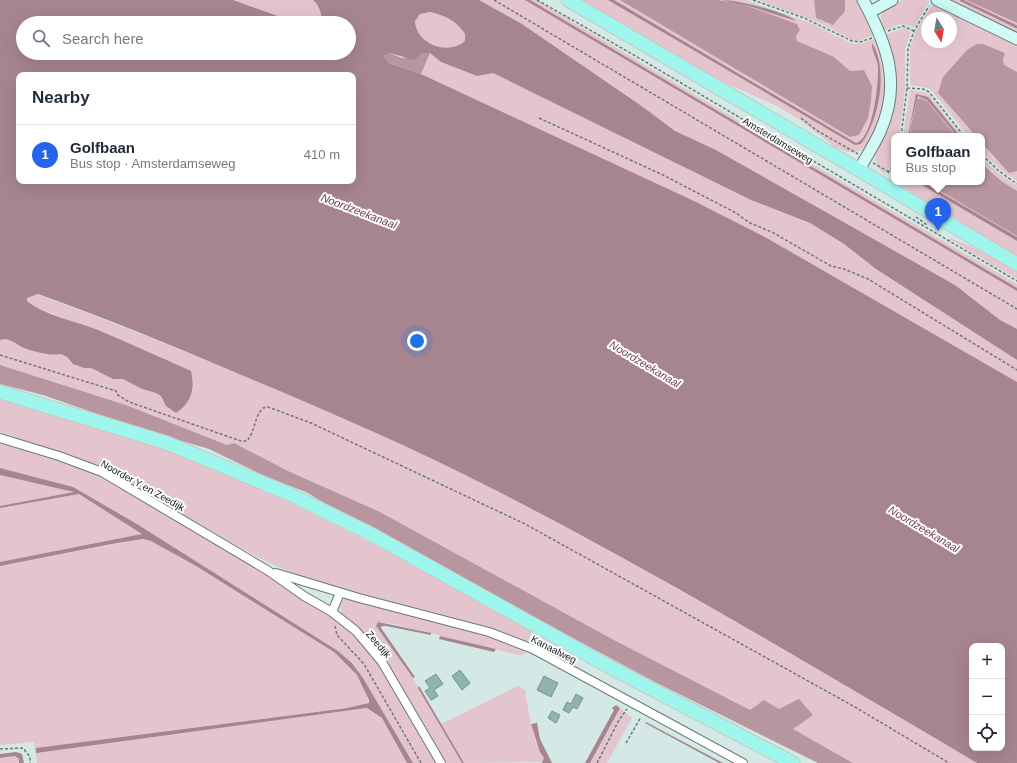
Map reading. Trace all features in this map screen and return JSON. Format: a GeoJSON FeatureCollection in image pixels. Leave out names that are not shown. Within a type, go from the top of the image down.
{"type":"FeatureCollection","features":[{"type":"Feature","properties":{"kind":"main road","name":"Amsterdamseweg"},"geometry":{"type":"LineString","coordinates":[[568,0],[862,164],[891,183]]}},
{"type":"Feature","properties":{"kind":"main road","name":"Amsterdamseweg"},"geometry":{"type":"LineString","coordinates":[[895,185],[1017,264]]}},
{"type":"Feature","properties":{"kind":"main road"},"geometry":{"type":"LineString","coordinates":[[0,392],[167,443],[292,495],[371,534],[606,665],[793,763]]}},
{"type":"Feature","properties":{"kind":"street"},"geometry":{"type":"LineString","coordinates":[[862,0],[881,34],[890,65],[889,102],[880,132],[862,164]]}},
{"type":"Feature","properties":{"kind":"street"},"geometry":{"type":"LineString","coordinates":[[870,12],[892,0]]}},
{"type":"Feature","properties":{"kind":"street"},"geometry":{"type":"LineString","coordinates":[[937,0],[1017,39]]}},
{"type":"Feature","properties":{"kind":"street","name":"Noorder Y en Zeedijk"},"geometry":{"type":"LineString","coordinates":[[0,438],[59,456],[102,472],[267,570]]}},
{"type":"Feature","properties":{"kind":"street","name":"Kanaalweg"},"geometry":{"type":"LineString","coordinates":[[267,570],[340,593],[489,632],[533,649],[743,763]]}},
{"type":"Feature","properties":{"kind":"street","name":"Zeedijk"},"geometry":{"type":"LineString","coordinates":[[267,570],[304,596],[332,612],[356,631],[382,662],[441,763]]}},
{"type":"Feature","properties":{"kind":"street"},"geometry":{"type":"LineString","coordinates":[[332,612],[340,593]]}},
{"type":"Feature","properties":{"kind":"path"},"geometry":{"type":"LineString","coordinates":[[494,0],[1017,309]]}},
{"type":"Feature","properties":{"kind":"path","name":"Amsterdamseweg"},"geometry":{"type":"LineString","coordinates":[[537,0],[627,51],[1017,281]]}},
{"type":"Feature","properties":{"kind":"path"},"geometry":{"type":"LineString","coordinates":[[753,0],[804,18],[854,42],[867,40],[903,26],[914,31]]}},
{"type":"Feature","properties":{"kind":"path"},"geometry":{"type":"LineString","coordinates":[[900,133],[907,88],[907,53],[914,31],[933,0]]}},
{"type":"Feature","properties":{"kind":"path"},"geometry":{"type":"LineString","coordinates":[[907,88],[923,89],[929,92],[962,133]]}},
{"type":"Feature","properties":{"kind":"path"},"geometry":{"type":"LineString","coordinates":[[540,118],[662,174],[736,213],[750,223],[772,232],[831,266],[844,269],[868,279],[1017,370]]}},
{"type":"Feature","properties":{"kind":"path"},"geometry":{"type":"LineString","coordinates":[[801,118],[862,164],[889,172]]}},
{"type":"Feature","properties":{"kind":"path"},"geometry":{"type":"LineString","coordinates":[[985,158],[999,171],[1017,184]]}},
{"type":"Feature","properties":{"kind":"path"},"geometry":{"type":"LineString","coordinates":[[0,355],[116,392],[129,402],[241,441],[247,441],[250,438],[258,413],[263,408],[268,407],[311,423],[525,524],[854,707],[949,763]]}},
{"type":"Feature","properties":{"kind":"path"},"geometry":{"type":"LineString","coordinates":[[332,612],[337,635],[364,664],[421,763]]}},
{"type":"Feature","properties":{"kind":"path"},"geometry":{"type":"LineString","coordinates":[[597,763],[619,720],[633,703]]}},
{"type":"Feature","properties":{"kind":"path"},"geometry":{"type":"LineString","coordinates":[[626,743],[645,710]]}},
{"type":"Feature","properties":{"kind":"path"},"geometry":{"type":"LineString","coordinates":[[0,749],[23,748],[30,757],[30,763]]}},
{"type":"Feature","properties":{"kind":"shaded area"},"geometry":{"type":"Polygon","coordinates":[[[233,0],[313,0],[320,10],[321,16],[278,16],[233,0]]]}},
{"type":"Feature","properties":{"kind":"shaded area"},"geometry":{"type":"Polygon","coordinates":[[[479,0],[536,0],[1017,284],[1017,329],[1000,320],[955,285],[716,150],[675,131],[643,107],[522,24],[479,0]]]}},
{"type":"Feature","properties":{"kind":"shaded area"},"geometry":{"type":"Polygon","coordinates":[[[578,0],[745,0],[808,22],[853,44],[860,44],[877,38],[887,81],[881,120],[865,148],[856,152],[848,152],[835,147],[799,119],[777,106],[719,80],[578,0]]]}},
{"type":"Feature","properties":{"kind":"shaded area"},"geometry":{"type":"Polygon","coordinates":[[[620,0],[717,0],[739,3],[797,24],[800,30],[796,36],[797,41],[834,57],[850,71],[864,70],[872,86],[868,118],[859,135],[850,137],[620,0]]]}},
{"type":"Feature","properties":{"kind":"shaded area"},"geometry":{"type":"Polygon","coordinates":[[[759,0],[858,0],[874,35],[858,41],[852,40],[822,24],[759,0]]]}},
{"type":"Feature","properties":{"kind":"shaded area"},"geometry":{"type":"Polygon","coordinates":[[[814,0],[845,0],[845,11],[833,25],[816,18],[814,0]]]}},
{"type":"Feature","properties":{"kind":"shaded area"},"geometry":{"type":"Polygon","coordinates":[[[903,0],[926,0],[929,2],[923,12],[921,12],[921,15],[914,27],[900,24],[884,31],[881,19],[882,14],[892,5],[903,0]]]}},
{"type":"Feature","properties":{"kind":"shaded area"},"geometry":{"type":"Polygon","coordinates":[[[946,0],[1017,0],[1017,34],[946,0]]]}},
{"type":"Feature","properties":{"kind":"shaded area"},"geometry":{"type":"Polygon","coordinates":[[[966,0],[1017,0],[1017,23],[966,0]]]}},
{"type":"Feature","properties":{"kind":"shaded area"},"geometry":{"type":"Polygon","coordinates":[[[933,4],[950,12],[928,12],[933,4]]]}},
{"type":"Feature","properties":{"kind":"shaded area"},"geometry":{"type":"Polygon","coordinates":[[[430,12],[454,22],[465,34],[465,41],[458,45],[442,47],[427,41],[421,36],[415,21],[420,14],[430,12]]]}},
{"type":"Feature","properties":{"kind":"shaded area"},"geometry":{"type":"Polygon","coordinates":[[[957,15],[1017,43],[1017,181],[1001,170],[985,155],[985,133],[966,133],[933,92],[928,88],[910,85],[910,47],[915,33],[921,23],[921,48],[957,48],[957,15]]]}},
{"type":"Feature","properties":{"kind":"shaded area"},"geometry":{"type":"Polygon","coordinates":[[[904,28],[911,32],[905,49],[905,92],[899,133],[891,133],[891,164],[884,175],[877,165],[875,154],[888,120],[885,35],[904,28]]]}},
{"type":"Feature","properties":{"kind":"shaded area"},"geometry":{"type":"Polygon","coordinates":[[[977,44],[983,44],[1005,53],[1003,60],[1004,65],[1017,72],[1017,171],[1009,173],[985,146],[985,133],[973,133],[938,93],[943,77],[967,50],[977,44]]]}},
{"type":"Feature","properties":{"kind":"shaded area"},"geometry":{"type":"Polygon","coordinates":[[[390,53],[402,58],[422,53],[430,53],[421,74],[389,63],[384,56],[390,53]]]}},
{"type":"Feature","properties":{"kind":"shaded area"},"geometry":{"type":"Polygon","coordinates":[[[430,53],[441,62],[477,76],[493,73],[751,200],[810,223],[844,244],[876,269],[1017,360],[1017,382],[765,237],[694,201],[421,74],[430,53]]]}},
{"type":"Feature","properties":{"kind":"shaded area"},"geometry":{"type":"Polygon","coordinates":[[[910,90],[924,92],[929,95],[960,133],[903,133],[910,90]]]}},
{"type":"Feature","properties":{"kind":"shaded area"},"geometry":{"type":"Polygon","coordinates":[[[920,98],[927,101],[954,133],[911,133],[911,126],[917,100],[920,98]]]}},
{"type":"Feature","properties":{"kind":"shaded area"},"geometry":{"type":"Polygon","coordinates":[[[985,161],[1017,186],[1017,258],[900,185],[985,185],[985,161]]]}},
{"type":"Feature","properties":{"kind":"shaded area"},"geometry":{"type":"Polygon","coordinates":[[[985,167],[1001,181],[1017,191],[1017,236],[930,185],[985,185],[985,167]]]}},
{"type":"Feature","properties":{"kind":"shaded area"},"geometry":{"type":"Polygon","coordinates":[[[951,238],[992,256],[1017,271],[1017,279],[949,239],[951,238]]]}},
{"type":"Feature","properties":{"kind":"shaded area"},"geometry":{"type":"Polygon","coordinates":[[[0,281],[95,316],[220,366],[369,430],[485,485],[610,551],[672,586],[977,763],[853,763],[792,729],[779,709],[764,700],[750,710],[612,639],[380,512],[288,471],[234,443],[227,445],[126,405],[0,365],[0,340],[7,339],[33,351],[47,354],[61,354],[67,357],[70,362],[84,368],[91,368],[113,379],[123,379],[142,389],[156,393],[161,396],[166,406],[176,413],[186,404],[193,390],[161,357],[33,306],[26,301],[27,298],[36,295],[0,281]]]}},
{"type":"Feature","properties":{"kind":"shaded area"},"geometry":{"type":"Polygon","coordinates":[[[0,365],[126,405],[227,445],[234,443],[288,471],[380,512],[612,639],[750,710],[764,700],[779,709],[799,699],[813,715],[793,729],[853,763],[818,763],[653,681],[346,516],[306,492],[267,477],[209,449],[144,430],[43,395],[0,384],[0,365]]]}},
{"type":"Feature","properties":{"kind":"shaded area"},"geometry":{"type":"Polygon","coordinates":[[[0,398],[119,432],[173,452],[278,497],[381,548],[533,629],[527,644],[469,622],[319,583],[268,562],[247,552],[124,481],[78,461],[0,432],[0,398]]]}},
{"type":"Feature","properties":{"kind":"shaded area"},"geometry":{"type":"Polygon","coordinates":[[[0,442],[74,466],[114,482],[290,589],[339,623],[359,640],[375,659],[390,681],[438,763],[413,763],[354,664],[338,651],[137,524],[73,487],[0,468],[0,442]]]}},
{"type":"Feature","properties":{"kind":"shaded area"},"geometry":{"type":"Polygon","coordinates":[[[0,475],[71,490],[74,493],[0,506],[0,475]]]}},
{"type":"Feature","properties":{"kind":"shaded area"},"geometry":{"type":"Polygon","coordinates":[[[79,494],[142,533],[142,535],[0,562],[0,508],[79,494]]]}},
{"type":"Feature","properties":{"kind":"shaded area"},"geometry":{"type":"Polygon","coordinates":[[[143,539],[151,541],[196,566],[334,652],[357,675],[366,691],[369,703],[359,706],[37,748],[36,752],[368,708],[382,718],[407,763],[37,763],[34,742],[0,745],[0,566],[143,539]]]}},
{"type":"Feature","properties":{"kind":"shaded area"},"geometry":{"type":"Polygon","coordinates":[[[348,598],[498,639],[524,649],[525,655],[518,655],[393,624],[378,622],[376,626],[413,678],[462,763],[444,763],[385,661],[344,619],[341,612],[341,605],[342,600],[348,598]]]}},
{"type":"Feature","properties":{"kind":"shaded area"},"geometry":{"type":"Polygon","coordinates":[[[518,686],[525,690],[532,725],[544,758],[543,762],[464,763],[441,724],[518,686]]]}},
{"type":"Feature","properties":{"kind":"shaded area"},"geometry":{"type":"Polygon","coordinates":[[[620,708],[632,718],[607,763],[590,763],[620,708]]]}},
{"type":"Feature","properties":{"kind":"shaded area"},"geometry":{"type":"Polygon","coordinates":[[[15,756],[19,759],[19,763],[0,763],[0,758],[15,756]]]}},
{"type":"Feature","properties":{"kind":"water","name":"Noordzeekanaal"},"geometry":{"type":"Polygon","coordinates":[[[0,0],[233,0],[278,16],[16,16],[16,60],[356,60],[356,16],[321,16],[320,10],[313,0],[479,0],[522,24],[643,107],[675,131],[716,150],[955,285],[1000,320],[1017,329],[1017,360],[876,269],[844,244],[810,223],[751,200],[493,73],[477,76],[441,62],[430,53],[422,53],[414,60],[390,53],[384,56],[389,63],[421,74],[694,201],[765,237],[1017,382],[1017,763],[977,763],[672,585],[548,517],[394,441],[301,400],[114,322],[38,294],[27,298],[27,301],[43,311],[98,330],[191,371],[193,384],[189,400],[176,413],[166,406],[161,396],[156,393],[142,389],[123,379],[113,379],[91,368],[84,368],[73,364],[67,357],[61,354],[47,354],[38,352],[24,348],[7,339],[0,340],[0,0]],[[430,12],[420,14],[415,21],[421,36],[434,45],[442,47],[458,45],[465,41],[465,34],[462,29],[445,17],[430,12]]]}},
{"type":"Feature","properties":{"kind":"water"},"geometry":{"type":"Polygon","coordinates":[[[525,0],[530,0],[1017,288],[1017,291],[525,0]]]}},
{"type":"Feature","properties":{"kind":"water"},"geometry":{"type":"Polygon","coordinates":[[[608,0],[614,0],[856,143],[862,139],[867,132],[874,109],[878,66],[872,48],[872,43],[877,54],[881,80],[880,95],[873,122],[861,144],[855,145],[608,0]]]}},
{"type":"Feature","properties":{"kind":"water"},"geometry":{"type":"Polygon","coordinates":[[[722,0],[761,7],[782,14],[796,21],[749,6],[722,0]]]}},
{"type":"Feature","properties":{"kind":"water"},"geometry":{"type":"Polygon","coordinates":[[[916,94],[928,97],[958,133],[954,133],[927,100],[918,96],[911,123],[910,133],[909,133],[916,94]]]}},
{"type":"Feature","properties":{"kind":"water"},"geometry":{"type":"Polygon","coordinates":[[[922,185],[928,185],[1017,237],[1017,241],[922,185]]]}},
{"type":"Feature","properties":{"kind":"water"},"geometry":{"type":"Polygon","coordinates":[[[0,468],[73,487],[137,524],[338,651],[352,663],[363,678],[413,763],[407,763],[382,718],[367,708],[36,753],[36,748],[347,708],[369,703],[369,700],[357,675],[334,652],[196,566],[151,541],[143,539],[112,544],[0,566],[0,562],[142,534],[79,494],[0,508],[0,506],[74,492],[0,475],[0,468]]]}},
{"type":"Feature","properties":{"kind":"water"},"geometry":{"type":"Polygon","coordinates":[[[378,622],[431,633],[431,635],[386,626],[382,626],[381,628],[415,677],[413,678],[376,626],[378,622]]]}},
{"type":"Feature","properties":{"kind":"water"},"geometry":{"type":"Polygon","coordinates":[[[440,636],[496,649],[494,652],[439,639],[440,636]]]}},
{"type":"Feature","properties":{"kind":"water"},"geometry":{"type":"Polygon","coordinates":[[[419,686],[464,763],[462,763],[418,688],[419,686]]]}},
{"type":"Feature","properties":{"kind":"water"},"geometry":{"type":"Polygon","coordinates":[[[616,705],[620,708],[590,763],[585,763],[614,710],[612,708],[616,705]]]}},
{"type":"Feature","properties":{"kind":"water"},"geometry":{"type":"Polygon","coordinates":[[[646,722],[723,763],[719,763],[645,723],[646,722]]]}},
{"type":"Feature","properties":{"kind":"water"},"geometry":{"type":"Polygon","coordinates":[[[537,723],[540,739],[552,763],[542,763],[544,758],[540,752],[531,724],[537,723]]]}},
{"type":"Feature","properties":{"kind":"water"},"geometry":{"type":"Polygon","coordinates":[[[16,752],[22,754],[24,763],[19,763],[19,759],[15,756],[0,758],[0,754],[16,752]]]}},
{"type":"Feature","properties":{"kind":"building"},"geometry":{"type":"Polygon","coordinates":[[[460,670],[470,683],[462,690],[452,676],[460,670]]]}},
{"type":"Feature","properties":{"kind":"building"},"geometry":{"type":"Polygon","coordinates":[[[436,674],[443,684],[434,690],[438,696],[431,700],[425,691],[430,688],[425,681],[436,674]]]}},
{"type":"Feature","properties":{"kind":"building"},"geometry":{"type":"Polygon","coordinates":[[[544,676],[558,683],[551,697],[537,690],[544,676]]]}},
{"type":"Feature","properties":{"kind":"building"},"geometry":{"type":"Polygon","coordinates":[[[576,694],[583,698],[577,709],[573,707],[569,713],[563,710],[567,702],[571,704],[576,694]]]}},
{"type":"Feature","properties":{"kind":"building"},"geometry":{"type":"Polygon","coordinates":[[[552,711],[560,715],[556,723],[548,718],[552,711]]]}},
{"type":"Feature","properties":{"kind":"waterway"},"geometry":{"type":"LineString","coordinates":[[961,0],[1017,27]]}},
{"type":"Feature","properties":{"kind":"place","name":"Golfbaan"},"geometry":{"type":"Point","coordinates":[938,231]}}]}
